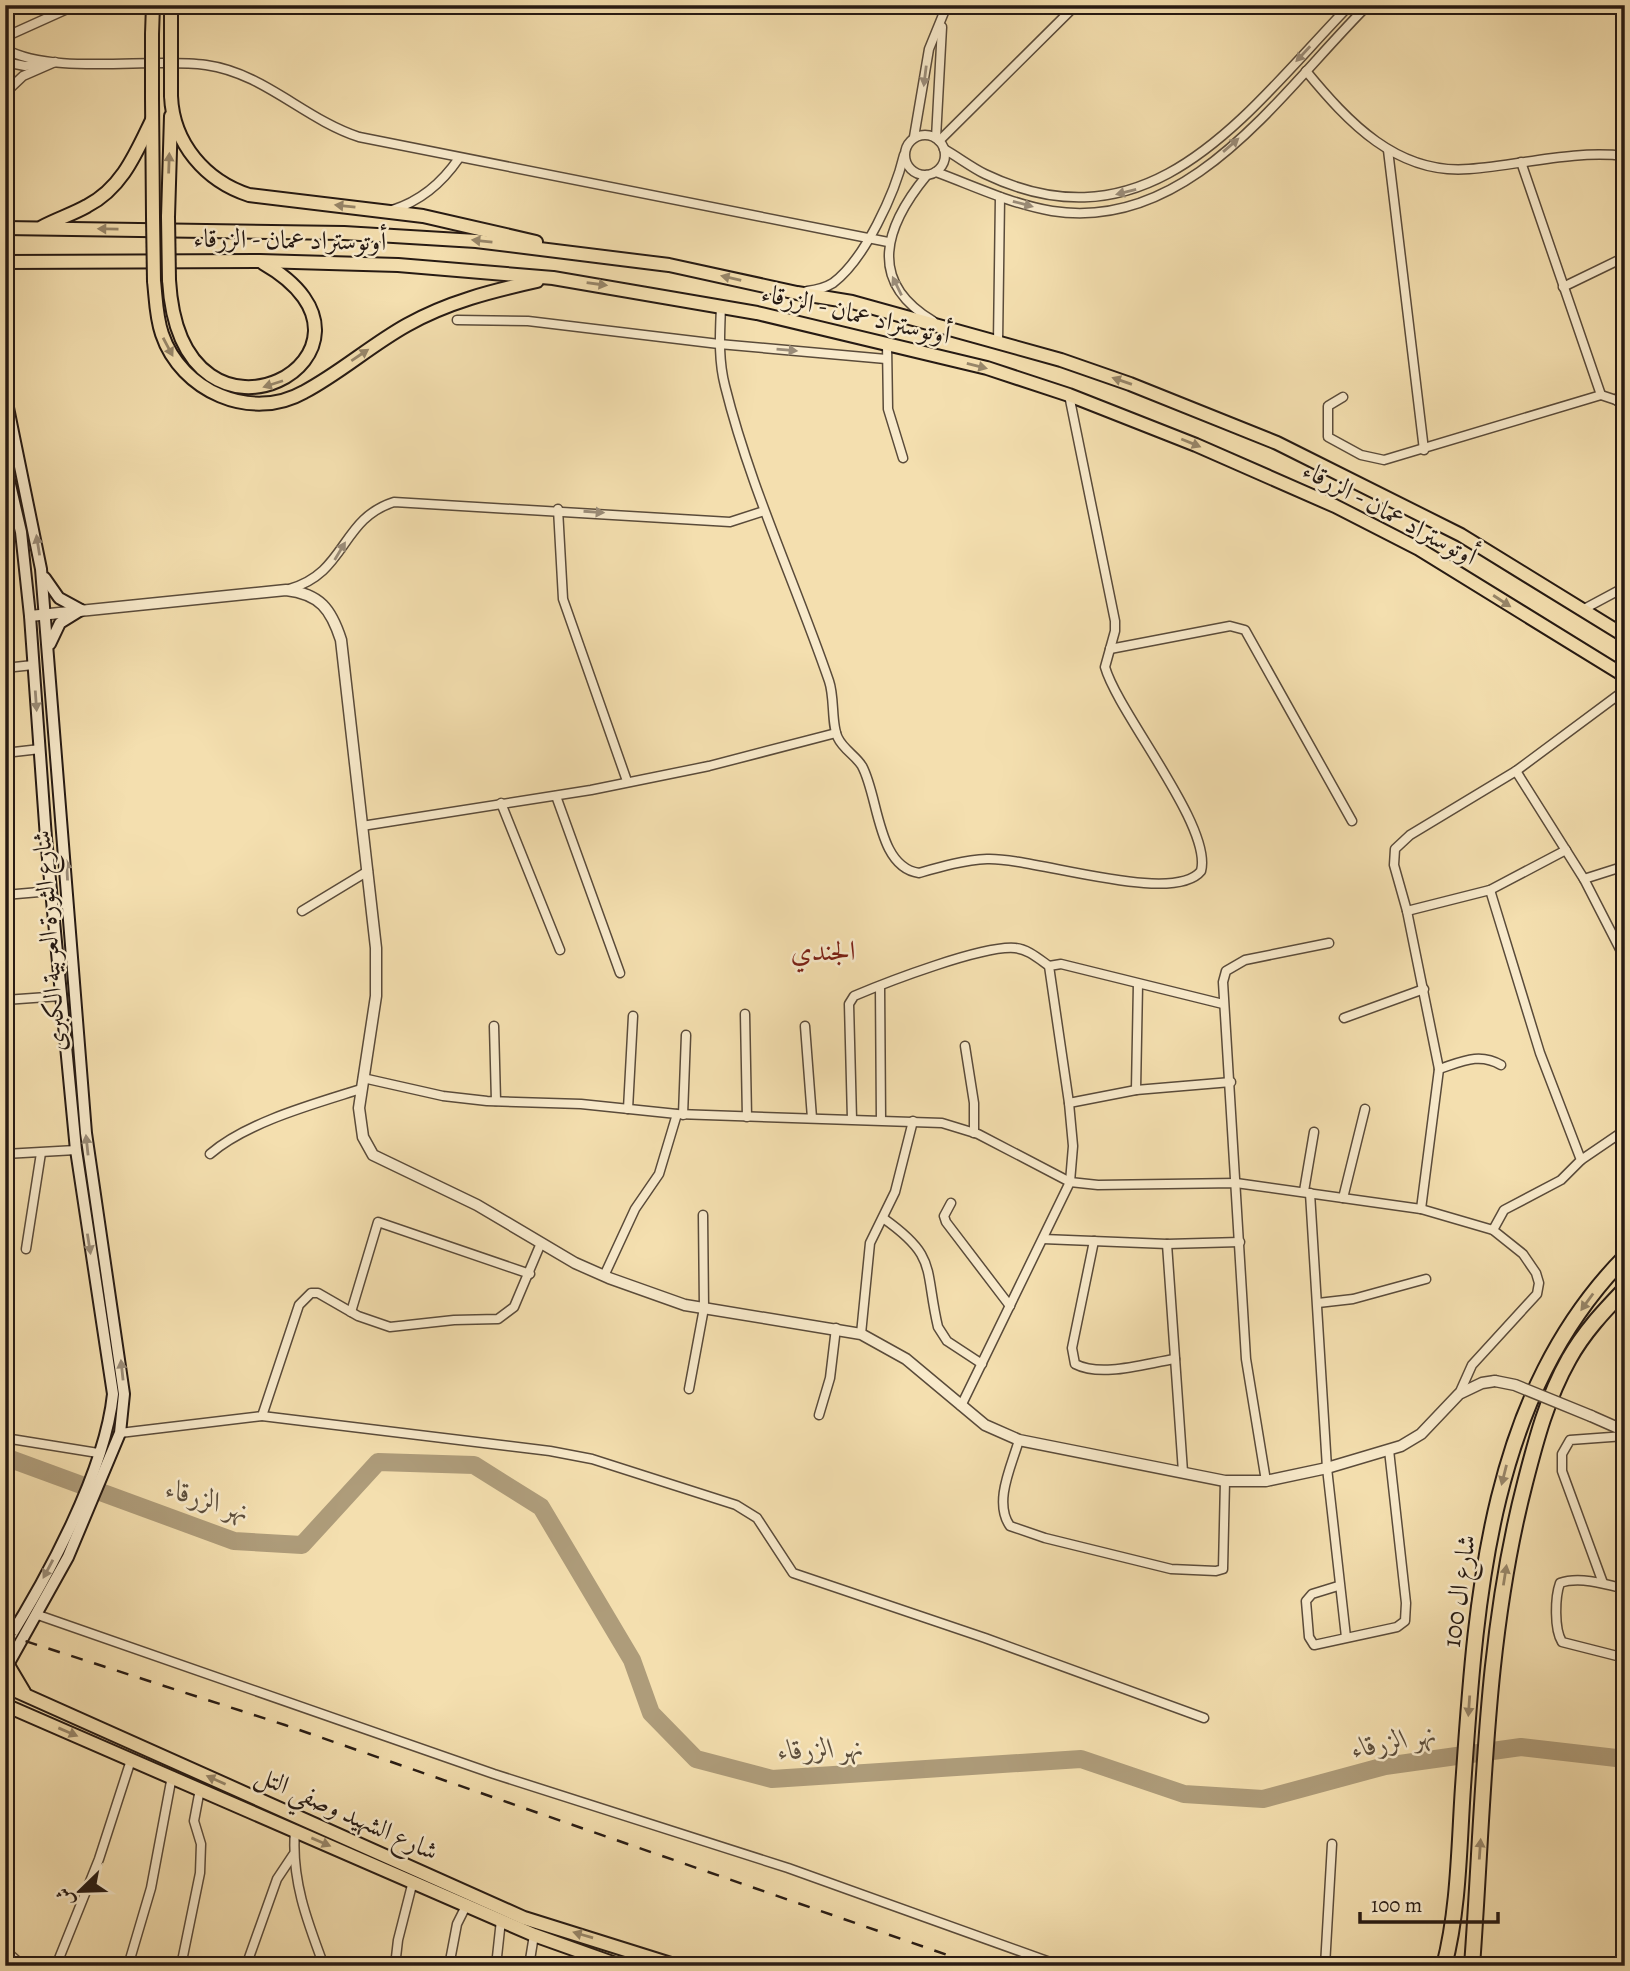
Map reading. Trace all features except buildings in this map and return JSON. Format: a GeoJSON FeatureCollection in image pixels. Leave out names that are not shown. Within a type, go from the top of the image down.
{"type":"FeatureCollection","features":[{"type":"Feature","properties":{"kind":"highway","name":"شارع ال 100"},"geometry":{"type":"LineString","coordinates":[[1444,1966],[1455,1892],[1477,1638],[1489,1544],[1505,1468],[1524,1410],[1554,1351],[1590,1297],[1625,1257]]}},
{"type":"Feature","properties":{"kind":"highway","name":"شارع ال 100"},"geometry":{"type":"LineString","coordinates":[[1472,1966],[1494,1643],[1512,1533],[1542,1418],[1569,1359],[1587,1331],[1625,1289]]}},
{"type":"Feature","properties":{"kind":"main road"},"geometry":{"type":"LineString","coordinates":[[153,5],[154,281],[162,335],[183,369],[214,394],[251,404],[269,404],[304,393],[381,341],[434,311],[492,291],[553,278]]}},
{"type":"Feature","properties":{"kind":"main road"},"geometry":{"type":"LineString","coordinates":[[171,5],[170,310],[176,330],[194,359],[221,379],[251,388],[281,383],[304,363],[313,336],[310,312],[303,295],[292,281],[260,261]]}},
{"type":"Feature","properties":{"kind":"main road"},"geometry":{"type":"LineString","coordinates":[[171,103],[195,160],[227,188],[249,195],[389,211],[492,230],[556,249]]}},
{"type":"Feature","properties":{"kind":"main road"},"geometry":{"type":"LineString","coordinates":[[40,228],[86,207],[116,185],[127,170],[152,120]]}},
{"type":"Feature","properties":{"kind":"main road","name":"أوتوستراد عمان - الزرقاء"},"geometry":{"type":"LineString","coordinates":[[11,228],[395,235],[556,249],[669,265],[852,302],[1130,384],[1277,443],[1429,518],[1625,636]]}},
{"type":"Feature","properties":{"kind":"main road","name":"أوتوستراد عمان - الزرقاء"},"geometry":{"type":"LineString","coordinates":[[5,262],[260,261],[398,265],[553,278],[721,306],[987,368],[1069,395],[1255,469],[1335,506],[1419,549],[1625,677]]}},
{"type":"Feature","properties":{"kind":"main road","name":"شارع الثورة العربية الكبرى"},"geometry":{"type":"LineString","coordinates":[[5,393],[41,569],[89,1164],[123,1378],[120,1433],[94,1480]]}},
{"type":"Feature","properties":{"kind":"main road","name":"شارع الثورة العربية الكبرى"},"geometry":{"type":"LineString","coordinates":[[5,463],[21,532],[30,615],[51,891],[76,1150],[112,1376],[109,1426],[98,1453],[94,1480]]}},
{"type":"Feature","properties":{"kind":"main road"},"geometry":{"type":"LineString","coordinates":[[41,569],[53,592],[81,610],[66,618],[55,630],[48,653]]}},
{"type":"Feature","properties":{"kind":"main road"},"geometry":{"type":"LineString","coordinates":[[27,1695],[6,1667],[38,1615],[94,1480]]}},
{"type":"Feature","properties":{"kind":"main road"},"geometry":{"type":"LineString","coordinates":[[5,1645],[82,1509]]}},
{"type":"Feature","properties":{"kind":"main road","name":"شارع الشهيد وصفي التل"},"geometry":{"type":"LineString","coordinates":[[5,1686],[524,1918],[622,1946],[674,1965]]}},
{"type":"Feature","properties":{"kind":"main road","name":"شارع الشهيد وصفي التل"},"geometry":{"type":"LineString","coordinates":[[5,1705],[534,1935],[621,1966]]}},
{"type":"Feature","properties":{"kind":"main road"},"geometry":{"type":"LineString","coordinates":[[586,1955],[601,1966]]}},
{"type":"Feature","properties":{"kind":"street"},"geometry":{"type":"LineString","coordinates":[[5,37],[76,5]]}},
{"type":"Feature","properties":{"kind":"street"},"geometry":{"type":"LineString","coordinates":[[797,293],[833,282],[869,237],[891,198],[904,155],[914,137],[929,49],[947,5]]}},
{"type":"Feature","properties":{"kind":"street"},"geometry":{"type":"LineString","coordinates":[[940,142],[1076,5]]}},
{"type":"Feature","properties":{"kind":"street"},"geometry":{"type":"LineString","coordinates":[[914,137],[925,134],[988,175],[1052,194],[1097,197],[1141,188],[1180,168],[1219,138],[1350,5]]}},
{"type":"Feature","properties":{"kind":"street"},"geometry":{"type":"LineString","coordinates":[[904,155],[914,172],[931,174],[1052,211],[1076,213],[1123,208],[1167,193],[1228,148],[1368,5]]}},
{"type":"Feature","properties":{"kind":"street"},"geometry":{"type":"LineString","coordinates":[[943,18],[938,53],[940,142],[944,162],[902,207],[888,242],[892,273],[900,293],[915,310],[948,329]]}},
{"type":"Feature","properties":{"kind":"street"},"geometry":{"type":"LineString","coordinates":[[1335,21],[1344,29]]}},
{"type":"Feature","properties":{"kind":"street"},"geometry":{"type":"LineString","coordinates":[[5,49],[19,55],[57,62]]}},
{"type":"Feature","properties":{"kind":"street"},"geometry":{"type":"LineString","coordinates":[[5,62],[25,66],[57,62],[188,63],[222,68],[254,79],[346,133],[459,158],[888,242]]}},
{"type":"Feature","properties":{"kind":"street"},"geometry":{"type":"LineString","coordinates":[[5,93],[23,76],[57,62]]}},
{"type":"Feature","properties":{"kind":"street"},"geometry":{"type":"LineString","coordinates":[[1306,71],[1345,117],[1388,150],[1431,168],[1469,169],[1572,155],[1625,156]]}},
{"type":"Feature","properties":{"kind":"street"},"geometry":{"type":"LineString","coordinates":[[1388,150],[1424,450]]}},
{"type":"Feature","properties":{"kind":"street"},"geometry":{"type":"LineString","coordinates":[[389,211],[413,202],[434,187],[459,158]]}},
{"type":"Feature","properties":{"kind":"street"},"geometry":{"type":"LineString","coordinates":[[1521,162],[1601,396]]}},
{"type":"Feature","properties":{"kind":"street"},"geometry":{"type":"LineString","coordinates":[[998,343],[1000,197]]}},
{"type":"Feature","properties":{"kind":"street"},"geometry":{"type":"LineString","coordinates":[[1563,287],[1625,257]]}},
{"type":"Feature","properties":{"kind":"street"},"geometry":{"type":"LineString","coordinates":[[721,306],[719,344],[724,383],[764,511],[829,682],[836,733],[862,766],[893,857],[910,871],[919,873],[987,859],[1035,863],[1140,883],[1191,879],[1202,866],[1199,847],[1169,780],[1107,673],[1105,660],[1110,649],[1115,621],[1069,395]]}},
{"type":"Feature","properties":{"kind":"street"},"geometry":{"type":"LineString","coordinates":[[457,320],[548,323],[719,344],[886,359]]}},
{"type":"Feature","properties":{"kind":"street"},"geometry":{"type":"LineString","coordinates":[[887,344],[888,409],[903,458]]}},
{"type":"Feature","properties":{"kind":"street"},"geometry":{"type":"LineString","coordinates":[[1616,400],[1625,391]]}},
{"type":"Feature","properties":{"kind":"street"},"geometry":{"type":"LineString","coordinates":[[1343,397],[1328,406],[1327,433],[1334,443],[1377,459],[1424,450],[1601,396],[1616,400],[1625,407]]}},
{"type":"Feature","properties":{"kind":"street"},"geometry":{"type":"LineString","coordinates":[[286,590],[323,572],[333,563],[358,523],[368,513],[394,502],[558,509],[730,522],[764,511]]}},
{"type":"Feature","properties":{"kind":"street"},"geometry":{"type":"LineString","coordinates":[[558,509],[562,599],[628,781]]}},
{"type":"Feature","properties":{"kind":"street"},"geometry":{"type":"LineString","coordinates":[[1584,609],[1625,587]]}},
{"type":"Feature","properties":{"kind":"street"},"geometry":{"type":"LineString","coordinates":[[30,615],[286,590],[310,595],[327,608],[341,640],[377,956],[376,996],[360,1089],[360,1123],[373,1155],[477,1205],[604,1276],[704,1308],[861,1334],[906,1359],[985,1425],[1019,1440],[1225,1481],[1266,1481],[1327,1468],[1389,1450],[1421,1434],[1459,1394],[1478,1358],[1537,1294],[1539,1283],[1529,1264],[1508,1240],[1493,1230],[1420,1209],[1236,1183],[1098,1185],[1070,1182],[974,1133],[942,1123],[680,1114],[495,1101],[443,1096],[363,1078]]}},
{"type":"Feature","properties":{"kind":"street"},"geometry":{"type":"LineString","coordinates":[[1110,649],[1230,626],[1245,630],[1352,821]]}},
{"type":"Feature","properties":{"kind":"street"},"geometry":{"type":"LineString","coordinates":[[5,668],[33,665]]}},
{"type":"Feature","properties":{"kind":"street"},"geometry":{"type":"LineString","coordinates":[[1420,1209],[1440,1069],[1407,911],[1394,865],[1395,849],[1410,835],[1516,771],[1625,690]]}},
{"type":"Feature","properties":{"kind":"street"},"geometry":{"type":"LineString","coordinates":[[362,826],[556,796],[709,766],[836,733]]}},
{"type":"Feature","properties":{"kind":"street"},"geometry":{"type":"LineString","coordinates":[[5,753],[40,748]]}},
{"type":"Feature","properties":{"kind":"street"},"geometry":{"type":"LineString","coordinates":[[1516,771],[1584,879],[1625,959]]}},
{"type":"Feature","properties":{"kind":"street"},"geometry":{"type":"LineString","coordinates":[[556,796],[620,973]]}},
{"type":"Feature","properties":{"kind":"street"},"geometry":{"type":"LineString","coordinates":[[501,803],[560,950]]}},
{"type":"Feature","properties":{"kind":"street"},"geometry":{"type":"LineString","coordinates":[[1407,911],[1490,890],[1566,850]]}},
{"type":"Feature","properties":{"kind":"street"},"geometry":{"type":"LineString","coordinates":[[1584,879],[1625,866]]}},
{"type":"Feature","properties":{"kind":"street"},"geometry":{"type":"LineString","coordinates":[[302,911],[368,871]]}},
{"type":"Feature","properties":{"kind":"street"},"geometry":{"type":"LineString","coordinates":[[1490,890],[1540,1053],[1581,1160]]}},
{"type":"Feature","properties":{"kind":"street"},"geometry":{"type":"LineString","coordinates":[[5,895],[51,891]]}},
{"type":"Feature","properties":{"kind":"street"},"geometry":{"type":"LineString","coordinates":[[1266,1481],[1246,1359],[1223,982],[1226,971],[1233,965],[1329,943]]}},
{"type":"Feature","properties":{"kind":"street"},"geometry":{"type":"LineString","coordinates":[[852,1119],[849,1004],[854,996],[958,958],[1005,948],[1025,951],[1048,966],[1061,964],[1223,1004]]}},
{"type":"Feature","properties":{"kind":"street"},"geometry":{"type":"LineString","coordinates":[[961,1406],[1070,1182],[1073,1146],[1069,1103],[1048,966]]}},
{"type":"Feature","properties":{"kind":"street"},"geometry":{"type":"LineString","coordinates":[[1136,1090],[1138,984]]}},
{"type":"Feature","properties":{"kind":"street"},"geometry":{"type":"LineString","coordinates":[[880,986],[881,1120]]}},
{"type":"Feature","properties":{"kind":"street"},"geometry":{"type":"LineString","coordinates":[[1344,1018],[1424,989]]}},
{"type":"Feature","properties":{"kind":"street"},"geometry":{"type":"LineString","coordinates":[[5,1000],[61,996]]}},
{"type":"Feature","properties":{"kind":"street"},"geometry":{"type":"LineString","coordinates":[[745,1014],[747,1117]]}},
{"type":"Feature","properties":{"kind":"street"},"geometry":{"type":"LineString","coordinates":[[628,1109],[633,1016]]}},
{"type":"Feature","properties":{"kind":"street"},"geometry":{"type":"LineString","coordinates":[[494,1026],[495,1101]]}},
{"type":"Feature","properties":{"kind":"street"},"geometry":{"type":"LineString","coordinates":[[805,1026],[812,1118]]}},
{"type":"Feature","properties":{"kind":"street"},"geometry":{"type":"LineString","coordinates":[[604,1276],[635,1209],[659,1174],[680,1114],[686,1035]]}},
{"type":"Feature","properties":{"kind":"street"},"geometry":{"type":"LineString","coordinates":[[965,1046],[974,1103],[974,1133]]}},
{"type":"Feature","properties":{"kind":"street"},"geometry":{"type":"LineString","coordinates":[[1440,1069],[1474,1058],[1493,1060],[1501,1065]]}},
{"type":"Feature","properties":{"kind":"street"},"geometry":{"type":"LineString","coordinates":[[1069,1103],[1136,1090],[1231,1082]]}},
{"type":"Feature","properties":{"kind":"street"},"geometry":{"type":"LineString","coordinates":[[210,1154],[234,1138],[285,1115],[360,1089]]}},
{"type":"Feature","properties":{"kind":"street"},"geometry":{"type":"LineString","coordinates":[[1343,1198],[1365,1109]]}},
{"type":"Feature","properties":{"kind":"street"},"geometry":{"type":"LineString","coordinates":[[861,1334],[870,1243],[895,1192],[913,1121]]}},
{"type":"Feature","properties":{"kind":"street"},"geometry":{"type":"LineString","coordinates":[[1493,1230],[1504,1210],[1561,1180],[1581,1160],[1625,1130]]}},
{"type":"Feature","properties":{"kind":"street"},"geometry":{"type":"LineString","coordinates":[[1314,1132],[1307,1192],[1318,1303],[1327,1468],[1338,1586],[1346,1637]]}},
{"type":"Feature","properties":{"kind":"street"},"geometry":{"type":"LineString","coordinates":[[5,1154],[76,1150]]}},
{"type":"Feature","properties":{"kind":"street"},"geometry":{"type":"LineString","coordinates":[[26,1249],[41,1153]]}},
{"type":"Feature","properties":{"kind":"street"},"geometry":{"type":"LineString","coordinates":[[951,1203],[944,1216],[946,1222],[1010,1306]]}},
{"type":"Feature","properties":{"kind":"street"},"geometry":{"type":"LineString","coordinates":[[689,1389],[704,1308],[703,1215]]}},
{"type":"Feature","properties":{"kind":"street"},"geometry":{"type":"LineString","coordinates":[[883,1218],[913,1240],[925,1256],[938,1327],[943,1336],[982,1364]]}},
{"type":"Feature","properties":{"kind":"street"},"geometry":{"type":"LineString","coordinates":[[351,1312],[378,1222],[530,1273]]}},
{"type":"Feature","properties":{"kind":"street"},"geometry":{"type":"LineString","coordinates":[[1043,1239],[1167,1244],[1240,1242]]}},
{"type":"Feature","properties":{"kind":"street"},"geometry":{"type":"LineString","coordinates":[[1094,1241],[1072,1348],[1074,1364],[1081,1368],[1108,1369],[1175,1359]]}},
{"type":"Feature","properties":{"kind":"street"},"geometry":{"type":"LineString","coordinates":[[262,1416],[281,1352],[304,1296],[318,1293],[351,1312],[398,1328],[440,1321],[498,1319],[514,1307],[541,1243]]}},
{"type":"Feature","properties":{"kind":"street"},"geometry":{"type":"LineString","coordinates":[[1167,1244],[1183,1472]]}},
{"type":"Feature","properties":{"kind":"street"},"geometry":{"type":"LineString","coordinates":[[1318,1303],[1353,1299],[1426,1279]]}},
{"type":"Feature","properties":{"kind":"street"},"geometry":{"type":"LineString","coordinates":[[819,1415],[830,1378],[836,1328]]}},
{"type":"Feature","properties":{"kind":"street"},"geometry":{"type":"LineString","coordinates":[[1459,1394],[1482,1383],[1495,1381],[1515,1385],[1625,1433]]}},
{"type":"Feature","properties":{"kind":"street"},"geometry":{"type":"LineString","coordinates":[[120,1433],[262,1416],[550,1451],[592,1460],[736,1505],[757,1518],[793,1573],[985,1637],[1203,1718]]}},
{"type":"Feature","properties":{"kind":"street"},"geometry":{"type":"LineString","coordinates":[[1603,1583],[1560,1461],[1570,1440],[1625,1433]]}},
{"type":"Feature","properties":{"kind":"street"},"geometry":{"type":"LineString","coordinates":[[5,1438],[98,1453]]}},
{"type":"Feature","properties":{"kind":"street"},"geometry":{"type":"LineString","coordinates":[[1019,1440],[1004,1497],[1003,1509],[1010,1527],[1171,1569],[1223,1569],[1225,1481]]}},
{"type":"Feature","properties":{"kind":"street"},"geometry":{"type":"LineString","coordinates":[[1338,1586],[1312,1594],[1306,1601],[1309,1637],[1317,1646],[1397,1627],[1405,1621],[1406,1603],[1389,1450]]}},
{"type":"Feature","properties":{"kind":"street"},"geometry":{"type":"LineString","coordinates":[[1625,1590],[1603,1583],[1560,1583],[1559,1638],[1566,1644],[1625,1658]]}},
{"type":"Feature","properties":{"kind":"street"},"geometry":{"type":"LineString","coordinates":[[38,1615],[494,1774],[788,1868],[1061,1966]]}},
{"type":"Feature","properties":{"kind":"street"},"geometry":{"type":"LineString","coordinates":[[56,1966],[99,1859],[131,1760]]}},
{"type":"Feature","properties":{"kind":"street"},"geometry":{"type":"LineString","coordinates":[[128,1966],[151,1888],[172,1776]]}},
{"type":"Feature","properties":{"kind":"street"},"geometry":{"type":"LineString","coordinates":[[181,1966],[200,1873],[201,1844],[194,1821],[200,1788]]}},
{"type":"Feature","properties":{"kind":"street"},"geometry":{"type":"LineString","coordinates":[[295,1830],[293,1855],[304,1913],[324,1966]]}},
{"type":"Feature","properties":{"kind":"street"},"geometry":{"type":"LineString","coordinates":[[1325,1966],[1332,1844]]}},
{"type":"Feature","properties":{"kind":"street"},"geometry":{"type":"LineString","coordinates":[[246,1966],[277,1879],[293,1855]]}},
{"type":"Feature","properties":{"kind":"street"},"geometry":{"type":"LineString","coordinates":[[395,1966],[398,1940],[412,1881]]}},
{"type":"Feature","properties":{"kind":"street"},"geometry":{"type":"LineString","coordinates":[[449,1966],[457,1924],[467,1904]]}},
{"type":"Feature","properties":{"kind":"street"},"geometry":{"type":"LineString","coordinates":[[496,1966],[501,1920]]}},
{"type":"Feature","properties":{"kind":"street"},"geometry":{"type":"LineString","coordinates":[[529,1966],[534,1935]]}},
{"type":"Feature","properties":{"kind":"street"},"geometry":{"type":"LineString","coordinates":[[5,1950],[23,1966]]}},
{"type":"Feature","properties":{"kind":"waterway","name":"نهر الزرقاء"},"geometry":{"type":"LineString","coordinates":[[5,1457],[234,1541],[302,1545],[378,1462],[474,1465],[541,1507],[632,1660],[651,1713],[696,1759],[772,1779],[1081,1759],[1184,1794],[1263,1799],[1385,1766],[1521,1747],[1625,1759]]}},
{"type":"Feature","properties":{"kind":"railway"},"geometry":{"type":"LineString","coordinates":[[5,1629],[22,1640],[285,1725],[979,1966]]}},
{"type":"Feature","properties":{"kind":"district","name":"الجندي"},"geometry":{"type":"Point","coordinates":[823,951]}}]}
